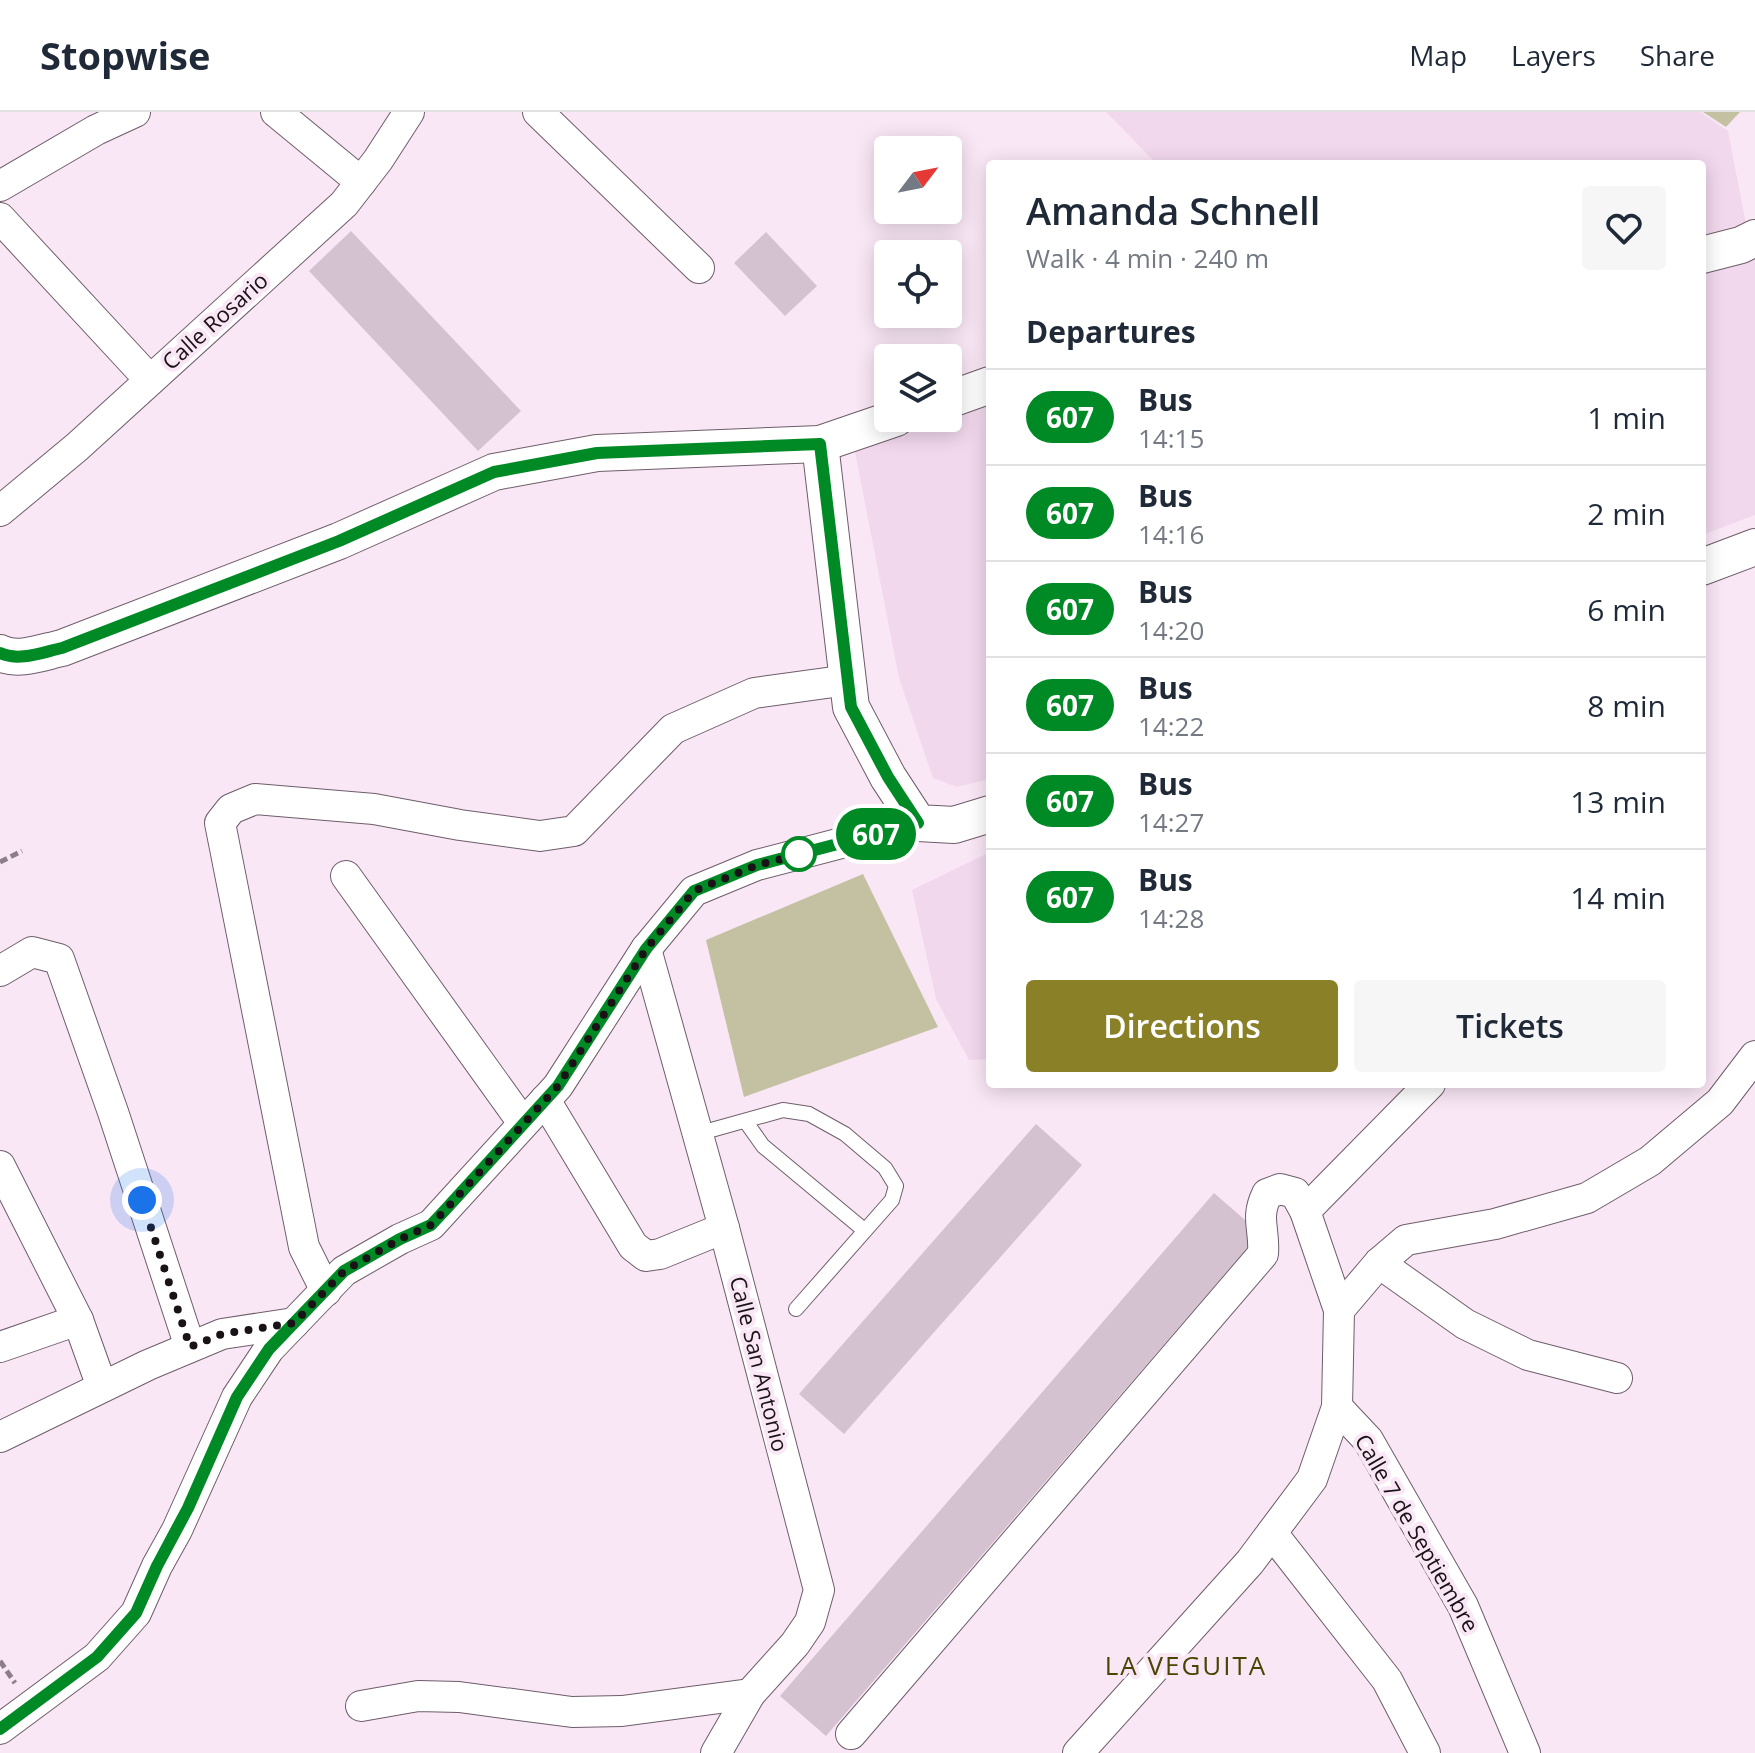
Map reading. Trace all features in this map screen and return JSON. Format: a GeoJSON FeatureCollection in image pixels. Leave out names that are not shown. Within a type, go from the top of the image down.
{"type":"FeatureCollection","features":[{"type":"Feature","properties":{"kind":"street"},"geometry":{"type":"LineString","coordinates":[[0,186],[96,130],[135,112]]}},
{"type":"Feature","properties":{"kind":"street"},"geometry":{"type":"LineString","coordinates":[[276,112],[361,182]]}},
{"type":"Feature","properties":{"kind":"street","name":"Calle Rosario"},"geometry":{"type":"LineString","coordinates":[[0,511],[77,447],[334,213],[361,182],[409,112]]}},
{"type":"Feature","properties":{"kind":"street"},"geometry":{"type":"LineString","coordinates":[[538,112],[699,268]]}},
{"type":"Feature","properties":{"kind":"street"},"geometry":{"type":"LineString","coordinates":[[0,218],[150,380]]}},
{"type":"Feature","properties":{"kind":"street"},"geometry":{"type":"LineString","coordinates":[[1706,254],[1755,238]]}},
{"type":"Feature","properties":{"kind":"street"},"geometry":{"type":"LineString","coordinates":[[962,395],[986,386]]}},
{"type":"Feature","properties":{"kind":"street"},"geometry":{"type":"LineString","coordinates":[[2,656],[28,656],[62,648],[339,541],[494,472],[597,453],[820,444],[874,426]]}},
{"type":"Feature","properties":{"kind":"street"},"geometry":{"type":"LineString","coordinates":[[820,444],[851,707],[888,777],[918,823]]}},
{"type":"Feature","properties":{"kind":"street"},"geometry":{"type":"LineString","coordinates":[[1706,565],[1755,547]]}},
{"type":"Feature","properties":{"kind":"street"},"geometry":{"type":"LineString","coordinates":[[326,1291],[304,1247],[294,1200],[220,823],[231,809],[255,799],[374,809],[540,836],[574,831],[673,729],[754,693],[848,680]]}},
{"type":"Feature","properties":{"kind":"street"},"geometry":{"type":"LineString","coordinates":[[0,1729],[97,1657],[136,1613],[184,1517],[237,1397],[269,1349],[344,1271],[431,1225],[558,1086],[646,949],[694,891],[757,865],[918,823],[954,825],[986,815]]}},
{"type":"Feature","properties":{"kind":"street"},"geometry":{"type":"LineString","coordinates":[[346,876],[523,1123]]}},
{"type":"Feature","properties":{"kind":"street","name":"Calle San Antonio"},"geometry":{"type":"LineString","coordinates":[[646,949],[724,1228],[819,1590],[810,1622],[795,1644],[750,1694],[716,1753]]}},
{"type":"Feature","properties":{"kind":"street"},"geometry":{"type":"LineString","coordinates":[[0,971],[32,952],[59,959],[190,1347]]}},
{"type":"Feature","properties":{"kind":"street"},"geometry":{"type":"LineString","coordinates":[[1339,1310],[1379,1263],[1406,1240],[1495,1224],[1587,1198],[1650,1161],[1720,1102],[1755,1056]]}},
{"type":"Feature","properties":{"kind":"street"},"geometry":{"type":"LineString","coordinates":[[1305,1211],[1426,1088]]}},
{"type":"Feature","properties":{"kind":"street"},"geometry":{"type":"LineString","coordinates":[[545,1100],[633,1246],[639,1251],[646,1256],[660,1254],[724,1228]]}},
{"type":"Feature","properties":{"kind":"street"},"geometry":{"type":"LineString","coordinates":[[0,1166],[78,1320],[102,1387]]}},
{"type":"Feature","properties":{"kind":"street"},"geometry":{"type":"LineString","coordinates":[[851,1734],[1263,1254],[1265,1236],[1259,1210],[1267,1194],[1280,1189],[1295,1193],[1305,1211],[1339,1310],[1337,1407],[1312,1479],[1239,1574],[1078,1753]]}},
{"type":"Feature","properties":{"kind":"street"},"geometry":{"type":"LineString","coordinates":[[1379,1263],[1465,1324],[1528,1355],[1617,1378]]}},
{"type":"Feature","properties":{"kind":"street"},"geometry":{"type":"LineString","coordinates":[[0,1347],[78,1320]]}},
{"type":"Feature","properties":{"kind":"street"},"geometry":{"type":"LineString","coordinates":[[0,1437],[102,1387],[222,1334],[294,1323]]}},
{"type":"Feature","properties":{"kind":"street","name":"Calle 7 de Septiembre"},"geometry":{"type":"LineString","coordinates":[[1337,1407],[1368,1440],[1463,1606],[1525,1753]]}},
{"type":"Feature","properties":{"kind":"street"},"geometry":{"type":"LineString","coordinates":[[1272,1533],[1387,1680],[1425,1753]]}},
{"type":"Feature","properties":{"kind":"street"},"geometry":{"type":"LineString","coordinates":[[361,1706],[418,1696],[459,1697],[572,1712],[622,1711],[750,1694]]}},
{"type":"Feature","properties":{"kind":"lane"},"geometry":{"type":"LineString","coordinates":[[697,1134],[783,1110],[809,1114],[845,1134],[885,1168],[896,1186],[892,1200],[796,1309]]}},
{"type":"Feature","properties":{"kind":"lane"},"geometry":{"type":"LineString","coordinates":[[746,1122],[763,1146],[864,1230]]}},
{"type":"Feature","properties":{"kind":"path"},"geometry":{"type":"LineString","coordinates":[[0,862],[22,851]]}},
{"type":"Feature","properties":{"kind":"shaded area"},"geometry":{"type":"Polygon","coordinates":[[[1106,112],[1700,112],[1728,131],[1746,224],[1706,234],[1706,160],[1153,160],[1106,112]]]}},
{"type":"Feature","properties":{"kind":"shaded area"},"geometry":{"type":"Polygon","coordinates":[[[1703,112],[1740,112],[1726,127],[1703,112]]]}},
{"type":"Feature","properties":{"kind":"shaded area"},"geometry":{"type":"Polygon","coordinates":[[[1755,243],[1755,515],[1706,533],[1706,269],[1755,243]]]}},
{"type":"Feature","properties":{"kind":"shaded area"},"geometry":{"type":"Polygon","coordinates":[[[986,404],[986,780],[957,787],[933,778],[899,678],[855,452],[910,432],[962,432],[962,413],[986,404]]]}},
{"type":"Feature","properties":{"kind":"shaded area"},"geometry":{"type":"Polygon","coordinates":[[[986,854],[986,1059],[969,1060],[936,999],[912,890],[986,854]]]}},
{"type":"Feature","properties":{"kind":"shaded area"},"geometry":{"type":"Polygon","coordinates":[[[863,874],[938,1027],[744,1097],[706,940],[863,874]]]}},
{"type":"Feature","properties":{"kind":"building"},"geometry":{"type":"Polygon","coordinates":[[[351,231],[521,411],[478,451],[309,271],[351,231]]]}},
{"type":"Feature","properties":{"kind":"building"},"geometry":{"type":"Polygon","coordinates":[[[766,232],[817,286],[785,316],[734,263],[766,232]]]}},
{"type":"Feature","properties":{"kind":"building"},"geometry":{"type":"Polygon","coordinates":[[[1036,1124],[1082,1165],[844,1434],[799,1394],[1036,1124]]]}},
{"type":"Feature","properties":{"kind":"building"},"geometry":{"type":"Polygon","coordinates":[[[1214,1193],[1260,1233],[826,1736],[780,1696],[1214,1193]]]}},
{"type":"Feature","properties":{"kind":"bus line","name":"607"},"geometry":{"type":"LineString","coordinates":[[0,653],[28,656],[62,648],[339,541],[494,472],[597,453],[820,444],[851,707],[888,777],[918,823],[757,865],[694,891],[646,949],[558,1086],[446,1209],[431,1225],[344,1271],[269,1349],[237,1397],[188,1508],[136,1613],[97,1657],[0,1729]]}},
{"type":"Feature","properties":{"kind":"district","name":"LA VEGUITA"},"geometry":{"type":"Point","coordinates":[1186,1666]}},
{"type":"Feature","properties":{"kind":"route"},"geometry":{"type":"LineString","coordinates":[[142,1200],[190,1347],[222,1334],[294,1323],[344,1271],[431,1225],[446,1209],[558,1086],[646,949],[694,891],[757,865],[806,853],[799,854]]}}]}
